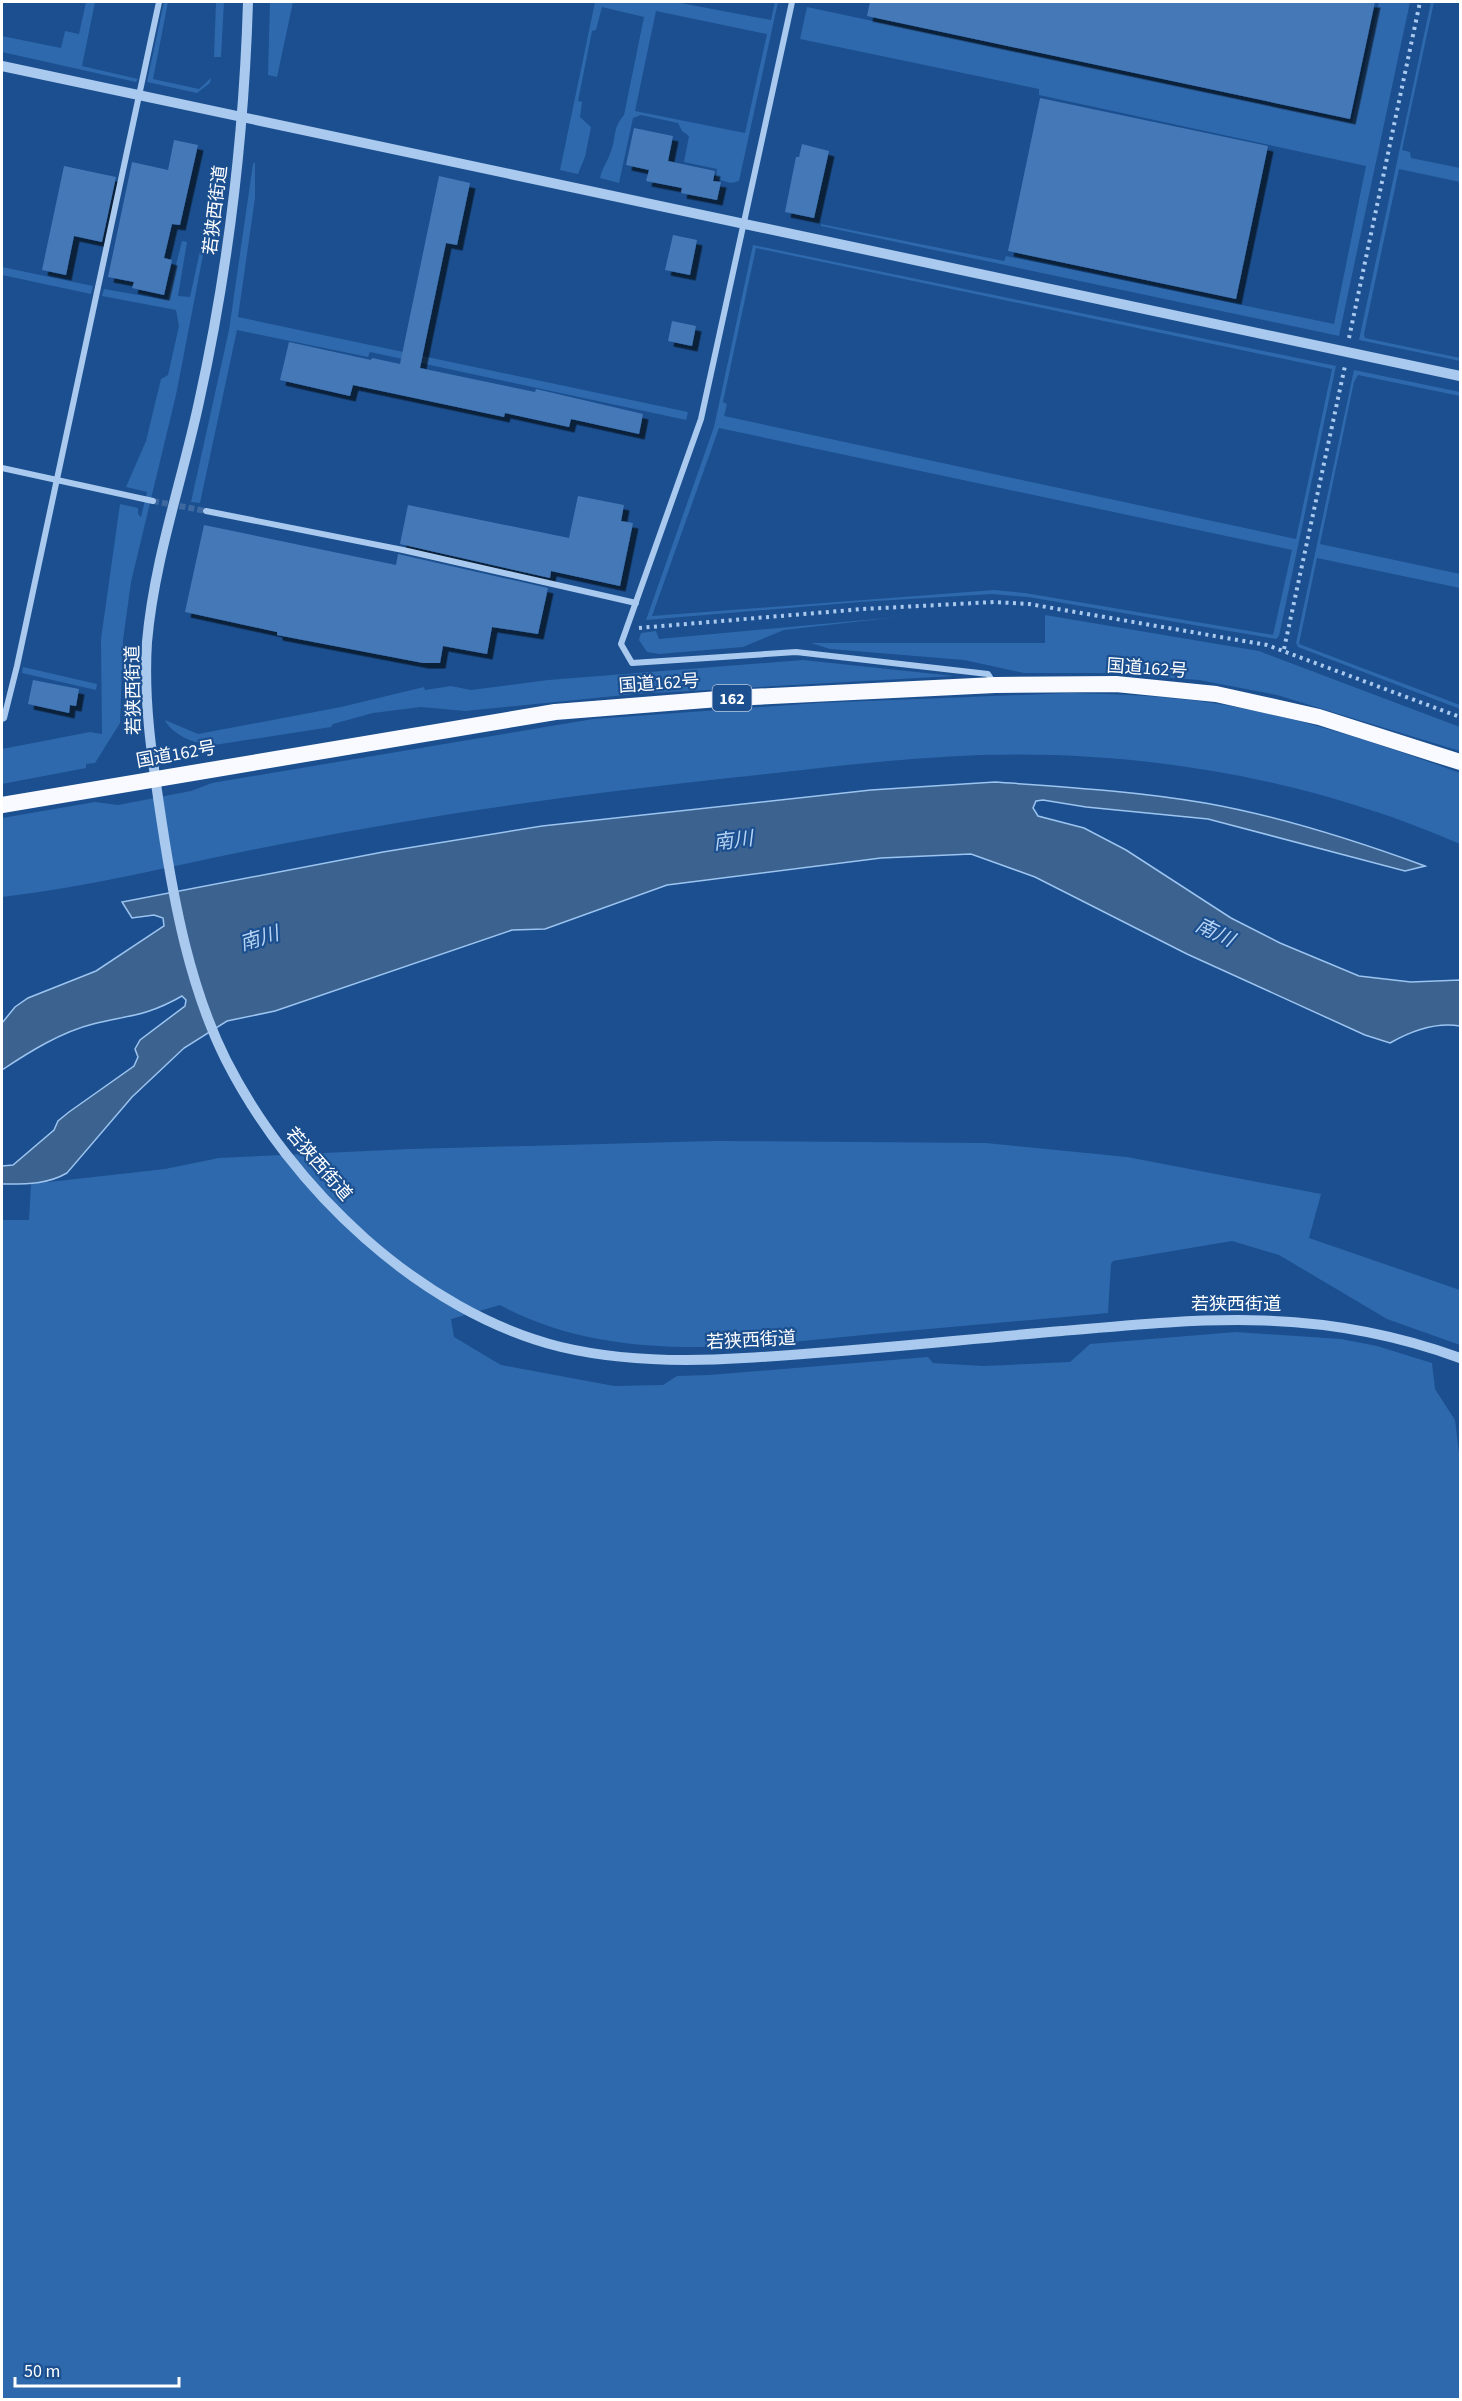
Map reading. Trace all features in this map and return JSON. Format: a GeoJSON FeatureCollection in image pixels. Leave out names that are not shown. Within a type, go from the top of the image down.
{"type":"FeatureCollection","features":[{"type":"Feature","properties":{"kind":"highway","name":"国道162号"},"geometry":{"type":"LineString","coordinates":[[2,805],[155,777],[555,712],[719,699],[995,685],[1116,684],[1216,694],[1319,717],[1461,762]]}},
{"type":"Feature","properties":{"kind":"street"},"geometry":{"type":"LineString","coordinates":[[2,719],[17,666],[159,2]]}},
{"type":"Feature","properties":{"kind":"street","name":"若狭西街道"},"geometry":{"type":"LineString","coordinates":[[248,2],[242,118],[231,223],[212,338],[151,613],[146,686],[155,777],[172,889],[203,1000],[227,1061],[266,1125],[317,1191],[364,1236],[431,1288],[499,1326],[535,1339],[581,1351],[648,1359],[712,1360],[1156,1322],[1249,1319],[1316,1323],[1370,1330],[1403,1338],[1461,1358]]}},
{"type":"Feature","properties":{"kind":"street"},"geometry":{"type":"LineString","coordinates":[[792,2],[701,419],[621,644],[632,663],[796,652],[961,669],[988,674],[995,685]]}},
{"type":"Feature","properties":{"kind":"street"},"geometry":{"type":"LineString","coordinates":[[2,66],[1461,376]]}},
{"type":"Feature","properties":{"kind":"street"},"geometry":{"type":"LineString","coordinates":[[2,468],[153,501]]}},
{"type":"Feature","properties":{"kind":"street"},"geometry":{"type":"LineString","coordinates":[[206,511],[403,550],[636,603]]}},
{"type":"Feature","properties":{"kind":"path"},"geometry":{"type":"LineString","coordinates":[[1284,650],[1420,2]]}},
{"type":"Feature","properties":{"kind":"path"},"geometry":{"type":"LineString","coordinates":[[625,629],[863,609],[994,602],[1038,606],[1284,650],[1461,717]]}},
{"type":"Feature","properties":{"kind":"shaded area"},"geometry":{"type":"Polygon","coordinates":[[[86,2],[95,2],[82,66],[138,79],[136,82],[2,52],[2,36],[61,48],[65,31],[79,34],[86,2]]]}},
{"type":"Feature","properties":{"kind":"shaded area"},"geometry":{"type":"Polygon","coordinates":[[[164,2],[168,2],[153,79],[199,89],[211,78],[210,83],[197,93],[147,82],[164,2]]]}},
{"type":"Feature","properties":{"kind":"shaded area"},"geometry":{"type":"Polygon","coordinates":[[[216,2],[224,2],[221,57],[214,57],[216,2]]]}},
{"type":"Feature","properties":{"kind":"shaded area"},"geometry":{"type":"Polygon","coordinates":[[[270,2],[293,2],[277,77],[268,75],[270,2]]]}},
{"type":"Feature","properties":{"kind":"shaded area"},"geometry":{"type":"Polygon","coordinates":[[[595,2],[675,2],[771,20],[775,2],[778,2],[739,181],[731,183],[716,179],[717,169],[684,162],[689,136],[682,131],[678,123],[641,115],[633,118],[619,183],[600,178],[613,145],[616,128],[624,115],[644,17],[602,7],[596,30],[592,31],[578,101],[582,102],[580,117],[591,127],[585,157],[578,174],[560,170],[595,2]],[[656,11],[635,111],[745,133],[767,34],[656,11]]]}},
{"type":"Feature","properties":{"kind":"shaded area"},"geometry":{"type":"Polygon","coordinates":[[[1379,2],[1410,2],[1339,336],[821,226],[821,224],[1004,261],[1006,256],[1334,324],[1366,166],[1039,95],[1039,89],[800,39],[807,7],[1352,123],[1379,2]]]}},
{"type":"Feature","properties":{"kind":"shaded area"},"geometry":{"type":"Polygon","coordinates":[[[1431,2],[1434,2],[1402,150],[1410,152],[1411,158],[1460,168],[1460,182],[1399,169],[1364,334],[1365,338],[1460,358],[1460,361],[1359,340],[1431,2]]]}},
{"type":"Feature","properties":{"kind":"shaded area"},"geometry":{"type":"Polygon","coordinates":[[[255,162],[255,198],[238,317],[688,412],[686,420],[370,352],[368,357],[237,330],[200,503],[191,502],[229,330],[255,162]]]}},
{"type":"Feature","properties":{"kind":"shaded area"},"geometry":{"type":"Polygon","coordinates":[[[182,241],[187,242],[178,296],[190,297],[200,251],[204,250],[176,395],[131,582],[123,640],[120,723],[95,763],[86,764],[86,768],[2,784],[2,749],[90,732],[102,734],[101,639],[120,504],[138,508],[138,514],[141,517],[147,492],[126,487],[146,441],[161,379],[168,375],[179,326],[176,310],[102,296],[104,289],[167,300],[182,241]]]}},
{"type":"Feature","properties":{"kind":"shaded area"},"geometry":{"type":"Polygon","coordinates":[[[753,245],[1336,366],[1279,636],[1276,639],[1028,597],[992,594],[860,602],[646,620],[714,427],[753,245]],[[756,248],[723,402],[727,404],[724,416],[1296,539],[1332,369],[756,248]],[[719,428],[652,616],[994,590],[1025,593],[1273,635],[1292,550],[719,428]]]}},
{"type":"Feature","properties":{"kind":"shaded area"},"geometry":{"type":"Polygon","coordinates":[[[2,267],[93,286],[91,294],[2,275],[2,267]]]}},
{"type":"Feature","properties":{"kind":"shaded area"},"geometry":{"type":"Polygon","coordinates":[[[1354,370],[1460,392],[1460,396],[1358,375],[1354,382],[1320,544],[1460,574],[1460,588],[1317,558],[1299,644],[1460,705],[1460,709],[1298,647],[1296,643],[1354,370]]]}},
{"type":"Feature","properties":{"kind":"shaded area"},"geometry":{"type":"Polygon","coordinates":[[[1045,615],[1259,651],[1460,727],[1460,751],[1277,695],[1199,680],[1103,673],[1024,673],[964,660],[830,649],[811,643],[1045,643],[1045,615]]]}},
{"type":"Feature","properties":{"kind":"shaded area"},"geometry":{"type":"Polygon","coordinates":[[[898,617],[784,630],[743,647],[659,654],[647,652],[639,640],[641,633],[656,631],[659,639],[898,617]]]}},
{"type":"Feature","properties":{"kind":"shaded area"},"geometry":{"type":"Polygon","coordinates":[[[803,660],[954,676],[635,694],[465,711],[421,707],[373,713],[333,724],[331,727],[208,746],[182,736],[165,720],[198,734],[341,707],[424,687],[425,690],[451,686],[471,690],[548,680],[803,660]]]}},
{"type":"Feature","properties":{"kind":"shaded area"},"geometry":{"type":"Polygon","coordinates":[[[23,667],[97,684],[96,690],[22,673],[23,667]]]}},
{"type":"Feature","properties":{"kind":"shaded area"},"geometry":{"type":"Polygon","coordinates":[[[1071,693],[1160,697],[1213,703],[1276,715],[1338,732],[1460,773],[1460,844],[1403,821],[1345,802],[1225,773],[1104,758],[981,755],[824,768],[507,806],[397,823],[251,850],[109,880],[2,897],[2,818],[95,802],[118,805],[191,791],[212,783],[593,719],[817,703],[1071,693]]]}},
{"type":"Feature","properties":{"kind":"shaded area"},"geometry":{"type":"Polygon","coordinates":[[[713,1141],[986,1143],[1127,1157],[1321,1194],[1309,1238],[1460,1290],[1460,1345],[1387,1319],[1279,1255],[1232,1241],[1113,1261],[1108,1313],[779,1343],[683,1347],[635,1344],[589,1337],[543,1324],[500,1305],[451,1319],[454,1337],[501,1365],[614,1386],[663,1385],[677,1376],[928,1357],[933,1363],[983,1366],[1070,1362],[1090,1344],[1236,1332],[1341,1339],[1377,1346],[1432,1363],[1435,1389],[1455,1420],[1460,1462],[1460,2399],[2,2400],[2,1220],[29,1220],[31,1184],[165,1169],[219,1158],[410,1149],[713,1141]]]}},
{"type":"Feature","properties":{"kind":"water","name":"南川"},"geometry":{"type":"Polygon","coordinates":[[[995,782],[1126,792],[1233,808],[1316,830],[1425,866],[1405,871],[1208,819],[1086,807],[1043,800],[1036,801],[1033,808],[1038,816],[1084,828],[1126,850],[1231,918],[1280,943],[1359,976],[1411,982],[1460,980],[1460,1026],[1442,1025],[1424,1028],[1390,1043],[1365,1035],[1187,954],[1035,877],[971,854],[881,858],[667,885],[545,929],[512,930],[275,1011],[227,1021],[184,1048],[132,1097],[67,1173],[43,1182],[2,1184],[2,1166],[13,1165],[54,1130],[58,1121],[69,1112],[134,1066],[138,1057],[135,1049],[140,1040],[185,1006],[186,1000],[182,996],[148,1011],[69,1032],[23,1056],[2,1070],[2,1023],[15,1007],[28,998],[96,971],[164,926],[163,918],[154,915],[132,918],[122,902],[383,852],[542,826],[871,790],[995,782]]]}},
{"type":"Feature","properties":{"kind":"building"},"geometry":{"type":"Polygon","coordinates":[[[870,2],[1375,2],[1350,119],[867,16],[870,2]]]}},
{"type":"Feature","properties":{"kind":"building"},"geometry":{"type":"Polygon","coordinates":[[[1040,98],[1268,146],[1236,299],[1008,251],[1040,98]]]}},
{"type":"Feature","properties":{"kind":"building"},"geometry":{"type":"Polygon","coordinates":[[[634,128],[673,136],[668,161],[715,171],[713,181],[721,182],[717,200],[681,193],[682,188],[646,181],[649,170],[626,165],[634,128]]]}},
{"type":"Feature","properties":{"kind":"building"},"geometry":{"type":"Polygon","coordinates":[[[174,140],[198,145],[180,225],[172,224],[164,258],[172,260],[164,295],[132,288],[134,282],[108,277],[132,162],[168,170],[174,140]]]}},
{"type":"Feature","properties":{"kind":"building"},"geometry":{"type":"Polygon","coordinates":[[[802,144],[829,151],[814,218],[785,212],[796,157],[799,157],[802,144]]]}},
{"type":"Feature","properties":{"kind":"building"},"geometry":{"type":"Polygon","coordinates":[[[64,166],[116,177],[102,242],[74,236],[66,275],[42,270],[64,166]]]}},
{"type":"Feature","properties":{"kind":"building"},"geometry":{"type":"Polygon","coordinates":[[[439,176],[470,183],[457,245],[446,243],[420,368],[535,392],[536,389],[643,414],[639,434],[571,419],[569,427],[505,413],[504,417],[353,385],[350,396],[280,380],[289,342],[400,364],[439,176]]]}},
{"type":"Feature","properties":{"kind":"building"},"geometry":{"type":"Polygon","coordinates":[[[673,235],[697,240],[690,275],[665,270],[673,235]]]}},
{"type":"Feature","properties":{"kind":"building"},"geometry":{"type":"Polygon","coordinates":[[[672,321],[696,326],[692,346],[668,341],[672,321]]]}},
{"type":"Feature","properties":{"kind":"building"},"geometry":{"type":"Polygon","coordinates":[[[578,496],[624,505],[621,521],[633,523],[620,586],[551,571],[550,578],[400,544],[408,505],[569,538],[578,496]]]}},
{"type":"Feature","properties":{"kind":"building"},"geometry":{"type":"Polygon","coordinates":[[[204,525],[396,565],[398,554],[548,588],[538,634],[492,627],[487,654],[443,646],[440,663],[423,663],[277,635],[277,632],[185,612],[204,525]]]}},
{"type":"Feature","properties":{"kind":"building"},"geometry":{"type":"Polygon","coordinates":[[[33,680],[79,689],[76,706],[70,705],[69,713],[28,704],[33,680]]]}},
{"type":"Feature","properties":{"kind":"tunnel"},"geometry":{"type":"LineString","coordinates":[[153,501],[206,511]]}}]}
